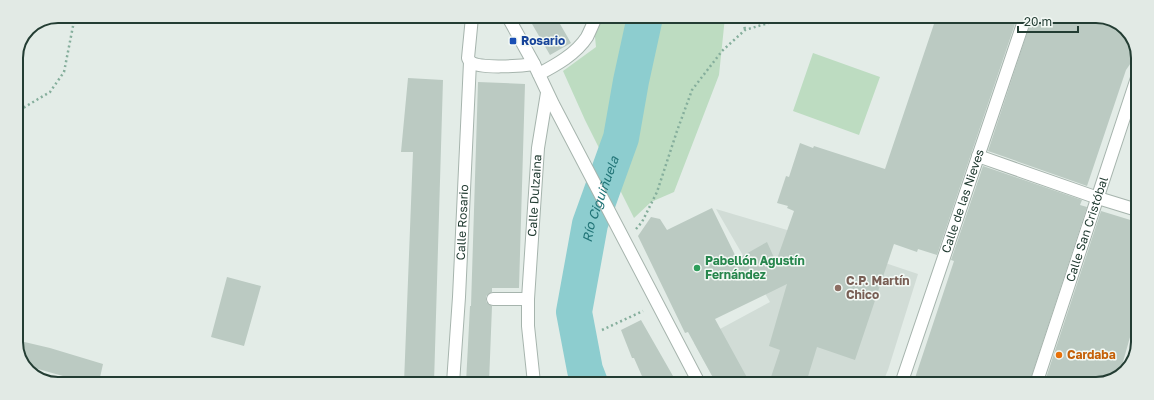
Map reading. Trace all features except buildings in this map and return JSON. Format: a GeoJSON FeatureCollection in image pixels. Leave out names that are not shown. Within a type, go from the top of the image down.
{"type":"FeatureCollection","features":[{"type":"Feature","properties":{"kind":"street","name":"Calle Rosario"},"geometry":{"type":"LineString","coordinates":[[453,377],[459,297],[470,62],[468,58],[471,23]]}},
{"type":"Feature","properties":{"kind":"street"},"geometry":{"type":"LineString","coordinates":[[511,23],[696,377]]}},
{"type":"Feature","properties":{"kind":"street"},"geometry":{"type":"LineString","coordinates":[[470,62],[475,65],[536,69],[554,66],[571,54],[586,38],[593,23]]}},
{"type":"Feature","properties":{"kind":"street","name":"Calle de las Nieves"},"geometry":{"type":"LineString","coordinates":[[903,377],[1023,23]]}},
{"type":"Feature","properties":{"kind":"street","name":"Calle Dulzaina"},"geometry":{"type":"LineString","coordinates":[[533,377],[528,326],[528,299],[538,148],[547,93]]}},
{"type":"Feature","properties":{"kind":"street","name":"Calle San Cristóbal"},"geometry":{"type":"LineString","coordinates":[[1038,377],[1131,97]]}},
{"type":"Feature","properties":{"kind":"street"},"geometry":{"type":"LineString","coordinates":[[978,156],[1131,208]]}},
{"type":"Feature","properties":{"kind":"street"},"geometry":{"type":"LineString","coordinates":[[493,299],[528,299]]}},
{"type":"Feature","properties":{"kind":"path"},"geometry":{"type":"LineString","coordinates":[[23,108],[50,92],[64,72],[74,23]]}},
{"type":"Feature","properties":{"kind":"path"},"geometry":{"type":"LineString","coordinates":[[744,23],[745,30]]}},
{"type":"Feature","properties":{"kind":"path"},"geometry":{"type":"LineString","coordinates":[[625,241],[642,222],[657,192],[692,90],[722,50],[745,30],[768,23]]}},
{"type":"Feature","properties":{"kind":"path"},"geometry":{"type":"LineString","coordinates":[[602,330],[658,304]]}},
{"type":"Feature","properties":{"kind":"shaded area","name":"C.P. Martín Chico"},"geometry":{"type":"Polygon","coordinates":[[[716,209],[787,230],[918,274],[885,377],[713,377],[694,343],[770,302],[716,209]]]}},
{"type":"Feature","properties":{"kind":"green space"},"geometry":{"type":"Polygon","coordinates":[[[594,23],[724,23],[719,75],[674,192],[651,202],[634,218],[585,120],[563,71],[596,47],[594,23]]]}},
{"type":"Feature","properties":{"kind":"green space"},"geometry":{"type":"Polygon","coordinates":[[[813,53],[880,77],[859,135],[793,111],[813,53]]]}},
{"type":"Feature","properties":{"kind":"waterway","name":"Río Ciguiñuela"},"geometry":{"type":"LineString","coordinates":[[588,377],[574,312],[590,224],[621,138],[631,81],[644,23]]}},
{"type":"Feature","properties":{"kind":"place","name":"Rosario"},"geometry":{"type":"Point","coordinates":[513,41]}},
{"type":"Feature","properties":{"kind":"place","name":"Pabellón Agustín Fernández"},"geometry":{"type":"Point","coordinates":[697,268]}},
{"type":"Feature","properties":{"kind":"place","name":"C.P. Martín Chico"},"geometry":{"type":"Point","coordinates":[838,288]}},
{"type":"Feature","properties":{"kind":"place","name":"Cardaba"},"geometry":{"type":"Point","coordinates":[1059,355]}}]}
